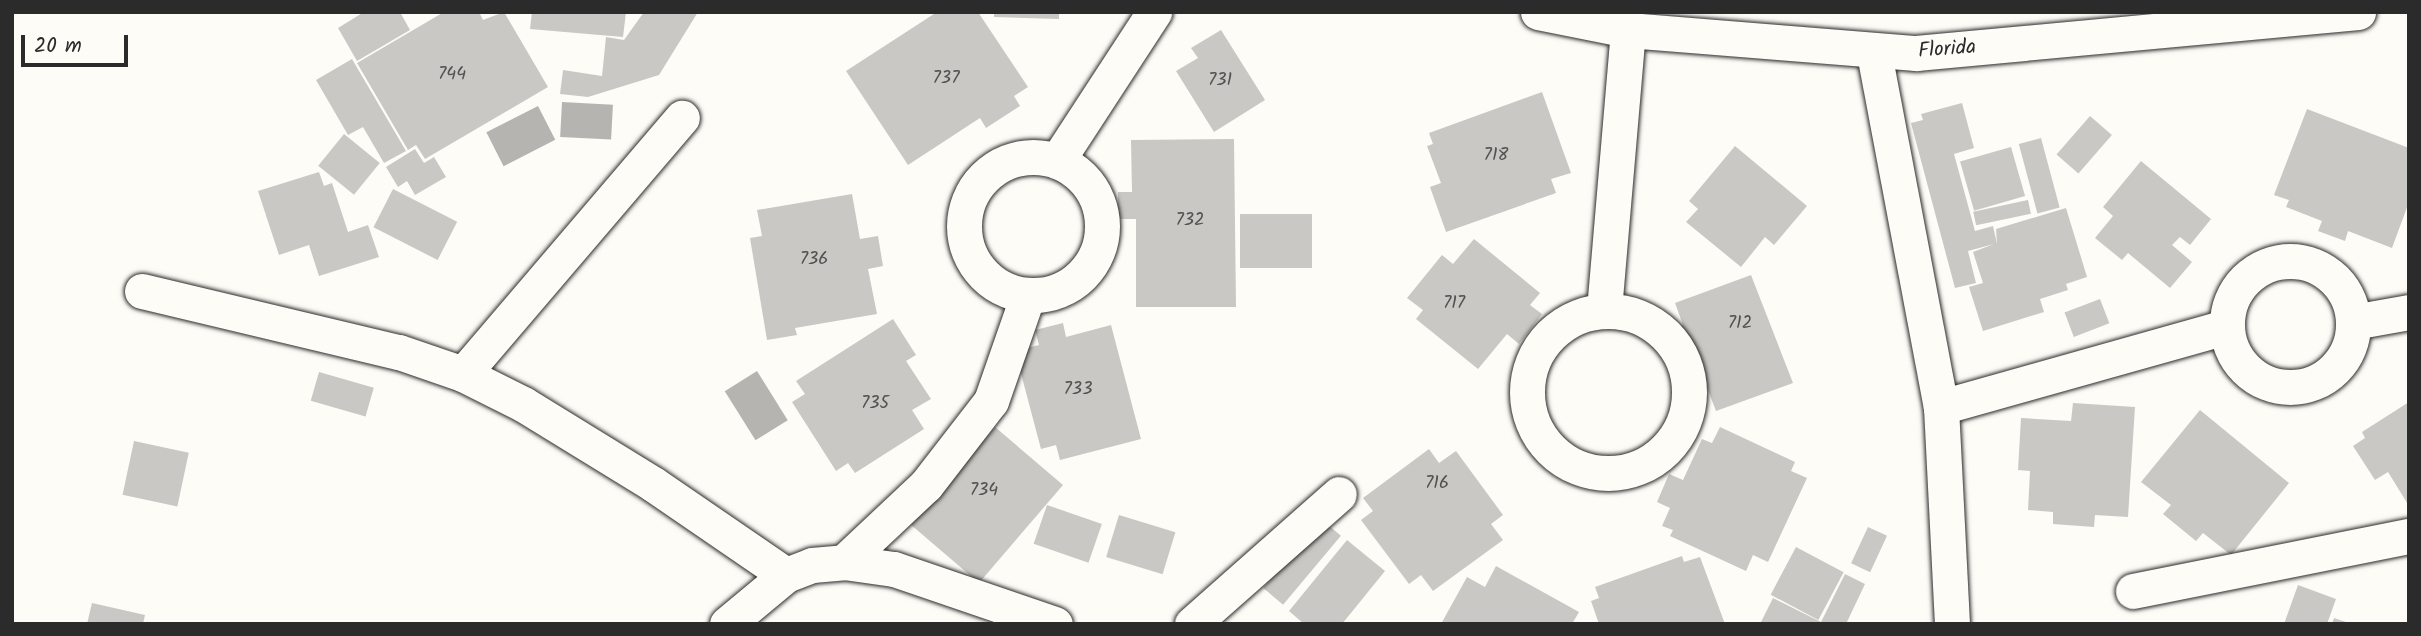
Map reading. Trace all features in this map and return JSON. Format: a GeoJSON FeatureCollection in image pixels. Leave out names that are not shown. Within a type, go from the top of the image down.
{"type":"FeatureCollection","features":[{"type":"Feature","properties":{"kind":"street"},"geometry":{"type":"LineString","coordinates":[[1057,160],[1154,12]]}},
{"type":"Feature","properties":{"kind":"street","name":"Florida"},"geometry":{"type":"LineString","coordinates":[[1538,12],[1628,30],[1874,53],[2136,36],[2358,12]]}},
{"type":"Feature","properties":{"kind":"street"},"geometry":{"type":"LineString","coordinates":[[1604,310],[1628,30]]}},
{"type":"Feature","properties":{"kind":"street"},"geometry":{"type":"LineString","coordinates":[[1874,53],[1941,407],[1952,624]]}},
{"type":"Feature","properties":{"kind":"street"},"geometry":{"type":"LineString","coordinates":[[463,374],[682,118]]}},
{"type":"Feature","properties":{"kind":"street"},"geometry":{"type":"LineString","coordinates":[[1016,158],[1057,160],[1089,185],[1098,203],[1101,242],[1080,276],[1064,288],[1028,295],[996,285],[971,257],[964,217],[981,179],[997,166],[1016,158]]}},
{"type":"Feature","properties":{"kind":"street"},"geometry":{"type":"LineString","coordinates":[[2287,261],[2304,262],[2333,278],[2351,306],[2353,322],[2352,339],[2337,368],[2316,382],[2292,388],[2260,381],[2247,371],[2232,351],[2226,327],[2233,295],[2243,281],[2255,270],[2287,261]]}},
{"type":"Feature","properties":{"kind":"street"},"geometry":{"type":"LineString","coordinates":[[142,291],[399,352],[463,374],[523,404],[641,477],[786,575]]}},
{"type":"Feature","properties":{"kind":"street"},"geometry":{"type":"LineString","coordinates":[[844,562],[926,485],[991,401],[1028,295]]}},
{"type":"Feature","properties":{"kind":"street"},"geometry":{"type":"LineString","coordinates":[[1604,310],[1645,319],[1668,336],[1684,360],[1690,395],[1685,423],[1669,447],[1648,463],[1621,472],[1593,472],[1553,452],[1536,430],[1527,403],[1531,364],[1545,339],[1566,321],[1604,310]]}},
{"type":"Feature","properties":{"kind":"street"},"geometry":{"type":"LineString","coordinates":[[2353,322],[2409,313]]}},
{"type":"Feature","properties":{"kind":"street"},"geometry":{"type":"LineString","coordinates":[[1941,407],[2226,327]]}},
{"type":"Feature","properties":{"kind":"street"},"geometry":{"type":"LineString","coordinates":[[1192,624],[1339,494]]}},
{"type":"Feature","properties":{"kind":"street"},"geometry":{"type":"LineString","coordinates":[[2133,591],[2409,536]]}},
{"type":"Feature","properties":{"kind":"street"},"geometry":{"type":"LineString","coordinates":[[727,624],[786,575],[812,565],[844,562],[894,569],[1055,624]]}},
{"type":"Feature","properties":{"kind":"shaded area"},"geometry":{"type":"Polygon","coordinates":[[[562,102],[613,105],[611,140],[560,137],[562,102]]]}},
{"type":"Feature","properties":{"kind":"shaded area"},"geometry":{"type":"Polygon","coordinates":[[[538,106],[555,140],[504,166],[486,132],[538,106]]]}},
{"type":"Feature","properties":{"kind":"shaded area"},"geometry":{"type":"Polygon","coordinates":[[[757,371],[788,420],[756,440],[725,391],[757,371]]]}},
{"type":"Feature","properties":{"kind":"building"},"geometry":{"type":"Polygon","coordinates":[[[364,12],[400,12],[410,30],[357,61],[338,28],[364,12]]]}},
{"type":"Feature","properties":{"kind":"building"},"geometry":{"type":"Polygon","coordinates":[[[444,12],[479,12],[483,20],[504,12],[548,87],[425,159],[416,145],[408,150],[357,63],[444,12]]]}},
{"type":"Feature","properties":{"kind":"building"},"geometry":{"type":"Polygon","coordinates":[[[532,12],[626,12],[623,37],[530,29],[532,12]]]}},
{"type":"Feature","properties":{"kind":"building"},"geometry":{"type":"Polygon","coordinates":[[[644,12],[698,12],[659,75],[588,97],[560,94],[563,70],[602,76],[606,37],[624,40],[644,12]]]}},
{"type":"Feature","properties":{"kind":"building"},"geometry":{"type":"Polygon","coordinates":[[[937,12],[978,12],[1028,87],[1014,96],[1020,106],[986,128],[980,118],[908,165],[846,71],[937,12]]]}},
{"type":"Feature","properties":{"kind":"building"},"geometry":{"type":"Polygon","coordinates":[[[994,12],[1059,12],[1059,19],[994,17],[994,12]]]}},
{"type":"Feature","properties":{"kind":"building"},"geometry":{"type":"Polygon","coordinates":[[[1221,30],[1265,100],[1214,132],[1176,71],[1198,58],[1191,48],[1221,30]]]}},
{"type":"Feature","properties":{"kind":"building"},"geometry":{"type":"Polygon","coordinates":[[[352,59],[406,151],[384,163],[363,127],[348,135],[316,80],[352,59]]]}},
{"type":"Feature","properties":{"kind":"building"},"geometry":{"type":"Polygon","coordinates":[[[1542,92],[1571,173],[1551,179],[1556,193],[1446,232],[1430,187],[1441,183],[1427,146],[1433,144],[1429,133],[1542,92]]]}},
{"type":"Feature","properties":{"kind":"building"},"geometry":{"type":"Polygon","coordinates":[[[1962,103],[1974,148],[1954,154],[1975,231],[1993,226],[1997,244],[1996,229],[2066,208],[2087,277],[2066,284],[2068,290],[2040,299],[2044,312],[1983,331],[1969,287],[1983,283],[1973,252],[1994,244],[1968,251],[1976,283],[1955,288],[1911,123],[1923,120],[1921,114],[1962,103]]]}},
{"type":"Feature","properties":{"kind":"building"},"geometry":{"type":"Polygon","coordinates":[[[2307,109],[2409,148],[2409,202],[2392,248],[2348,231],[2345,241],[2318,231],[2322,221],[2286,207],[2289,200],[2274,195],[2307,109]]]}},
{"type":"Feature","properties":{"kind":"building"},"geometry":{"type":"Polygon","coordinates":[[[2090,116],[2112,135],[2078,174],[2057,154],[2090,116]]]}},
{"type":"Feature","properties":{"kind":"building"},"geometry":{"type":"Polygon","coordinates":[[[344,134],[380,163],[354,195],[318,166],[344,134]]]}},
{"type":"Feature","properties":{"kind":"building"},"geometry":{"type":"Polygon","coordinates":[[[2041,138],[2060,208],[2037,213],[2019,144],[2041,138]]]}},
{"type":"Feature","properties":{"kind":"building"},"geometry":{"type":"Polygon","coordinates":[[[1234,139],[1236,307],[1136,307],[1136,219],[1118,219],[1118,192],[1132,192],[1131,140],[1234,139]]]}},
{"type":"Feature","properties":{"kind":"building"},"geometry":{"type":"Polygon","coordinates":[[[1735,146],[1807,206],[1774,245],[1765,237],[1741,267],[1686,222],[1698,209],[1689,201],[1735,146]]]}},
{"type":"Feature","properties":{"kind":"building"},"geometry":{"type":"Polygon","coordinates":[[[2011,147],[2025,196],[1974,211],[1960,162],[2011,147]]]}},
{"type":"Feature","properties":{"kind":"building"},"geometry":{"type":"Polygon","coordinates":[[[415,149],[424,163],[434,157],[446,177],[415,195],[407,181],[398,187],[386,167],[415,149]]]}},
{"type":"Feature","properties":{"kind":"building"},"geometry":{"type":"Polygon","coordinates":[[[2141,161],[2211,219],[2190,245],[2180,237],[2172,245],[2192,262],[2170,288],[2128,253],[2122,260],[2095,238],[2113,216],[2103,207],[2141,161]]]}},
{"type":"Feature","properties":{"kind":"building"},"geometry":{"type":"Polygon","coordinates":[[[319,172],[324,186],[332,183],[348,232],[368,225],[379,257],[319,276],[309,245],[279,255],[258,191],[319,172]]]}},
{"type":"Feature","properties":{"kind":"building"},"geometry":{"type":"Polygon","coordinates":[[[393,189],[457,222],[438,260],[373,227],[393,189]]]}},
{"type":"Feature","properties":{"kind":"building"},"geometry":{"type":"Polygon","coordinates":[[[852,194],[860,239],[878,236],[883,266],[868,269],[877,314],[795,328],[797,335],[767,340],[750,238],[762,236],[757,210],[852,194]]]}},
{"type":"Feature","properties":{"kind":"building"},"geometry":{"type":"Polygon","coordinates":[[[2028,200],[2031,214],[1976,225],[1973,212],[2028,200]]]}},
{"type":"Feature","properties":{"kind":"building"},"geometry":{"type":"Polygon","coordinates":[[[1240,214],[1312,214],[1312,268],[1240,268],[1240,214]]]}},
{"type":"Feature","properties":{"kind":"building"},"geometry":{"type":"Polygon","coordinates":[[[1474,239],[1540,293],[1530,305],[1542,314],[1519,344],[1507,334],[1478,369],[1416,319],[1423,310],[1407,298],[1442,255],[1453,264],[1474,239]]]}},
{"type":"Feature","properties":{"kind":"building"},"geometry":{"type":"Polygon","coordinates":[[[1751,275],[1793,383],[1716,411],[1702,374],[1691,377],[1672,329],[1683,325],[1675,303],[1751,275]]]}},
{"type":"Feature","properties":{"kind":"building"},"geometry":{"type":"Polygon","coordinates":[[[2100,299],[2109,323],[2074,337],[2065,313],[2100,299]]]}},
{"type":"Feature","properties":{"kind":"building"},"geometry":{"type":"Polygon","coordinates":[[[893,319],[916,355],[906,361],[931,399],[912,410],[924,429],[855,473],[848,463],[836,471],[792,402],[805,394],[796,381],[893,319]]]}},
{"type":"Feature","properties":{"kind":"building"},"geometry":{"type":"Polygon","coordinates":[[[1063,323],[1066,337],[1111,325],[1141,439],[1060,460],[1056,445],[1041,449],[1015,351],[1039,345],[1035,330],[1063,323]]]}},
{"type":"Feature","properties":{"kind":"building"},"geometry":{"type":"Polygon","coordinates":[[[319,372],[374,388],[366,417],[311,401],[319,372]]]}},
{"type":"Feature","properties":{"kind":"building"},"geometry":{"type":"Polygon","coordinates":[[[2409,402],[2409,506],[2388,472],[2375,480],[2353,446],[2365,438],[2362,432],[2409,402]]]}},
{"type":"Feature","properties":{"kind":"building"},"geometry":{"type":"Polygon","coordinates":[[[2073,403],[2135,407],[2128,517],[2095,515],[2094,527],[2053,524],[2053,512],[2028,510],[2030,471],[2018,470],[2021,418],[2071,421],[2073,403]]]}},
{"type":"Feature","properties":{"kind":"building"},"geometry":{"type":"Polygon","coordinates":[[[2200,410],[2289,483],[2231,555],[2203,533],[2196,541],[2163,514],[2171,505],[2141,482],[2200,410]]]}},
{"type":"Feature","properties":{"kind":"building"},"geometry":{"type":"Polygon","coordinates":[[[995,427],[1063,485],[979,583],[910,524],[958,469],[960,444],[972,454],[995,427]]]}},
{"type":"Feature","properties":{"kind":"building"},"geometry":{"type":"Polygon","coordinates":[[[1720,427],[1795,462],[1791,471],[1807,478],[1768,562],[1753,555],[1746,571],[1670,536],[1673,530],[1662,526],[1670,508],[1657,502],[1669,474],[1683,480],[1702,439],[1712,443],[1720,427]]]}},
{"type":"Feature","properties":{"kind":"building"},"geometry":{"type":"Polygon","coordinates":[[[134,441],[189,453],[177,506],[123,495],[134,441]]]}},
{"type":"Feature","properties":{"kind":"building"},"geometry":{"type":"Polygon","coordinates":[[[1429,449],[1439,463],[1456,451],[1503,515],[1491,524],[1503,540],[1433,591],[1421,575],[1409,584],[1361,520],[1373,511],[1363,498],[1429,449]]]}},
{"type":"Feature","properties":{"kind":"building"},"geometry":{"type":"Polygon","coordinates":[[[1047,505],[1102,524],[1088,563],[1034,544],[1047,505]]]}},
{"type":"Feature","properties":{"kind":"building"},"geometry":{"type":"Polygon","coordinates":[[[1119,515],[1175,532],[1163,574],[1106,557],[1119,515]]]}},
{"type":"Feature","properties":{"kind":"building"},"geometry":{"type":"Polygon","coordinates":[[[1321,519],[1341,536],[1283,605],[1263,588],[1321,519]]]}},
{"type":"Feature","properties":{"kind":"building"},"geometry":{"type":"Polygon","coordinates":[[[1868,527],[1887,536],[1870,572],[1851,563],[1868,527]]]}},
{"type":"Feature","properties":{"kind":"building"},"geometry":{"type":"Polygon","coordinates":[[[1347,540],[1385,571],[1342,624],[1304,624],[1289,611],[1347,540]]]}},
{"type":"Feature","properties":{"kind":"building"},"geometry":{"type":"Polygon","coordinates":[[[1796,547],[1844,572],[1818,620],[1771,595],[1796,547]]]}},
{"type":"Feature","properties":{"kind":"building"},"geometry":{"type":"Polygon","coordinates":[[[1682,556],[1684,562],[1700,557],[1725,624],[1599,624],[1591,601],[1599,598],[1595,587],[1682,556]]]}},
{"type":"Feature","properties":{"kind":"building"},"geometry":{"type":"Polygon","coordinates":[[[1496,566],[1579,612],[1572,624],[1441,624],[1467,577],[1485,587],[1496,566]]]}},
{"type":"Feature","properties":{"kind":"building"},"geometry":{"type":"Polygon","coordinates":[[[1845,574],[1865,584],[1846,624],[1760,624],[1773,598],[1821,622],[1845,574]]]}},
{"type":"Feature","properties":{"kind":"building"},"geometry":{"type":"Polygon","coordinates":[[[2298,585],[2336,599],[2327,624],[2284,624],[2298,585]]]}},
{"type":"Feature","properties":{"kind":"building"},"geometry":{"type":"Polygon","coordinates":[[[92,603],[145,615],[143,624],[87,624],[92,603]]]}},
{"type":"Feature","properties":{"kind":"building"},"geometry":{"type":"Polygon","coordinates":[[[2334,618],[2349,623],[2349,624],[2332,624],[2334,618]]]}}]}
